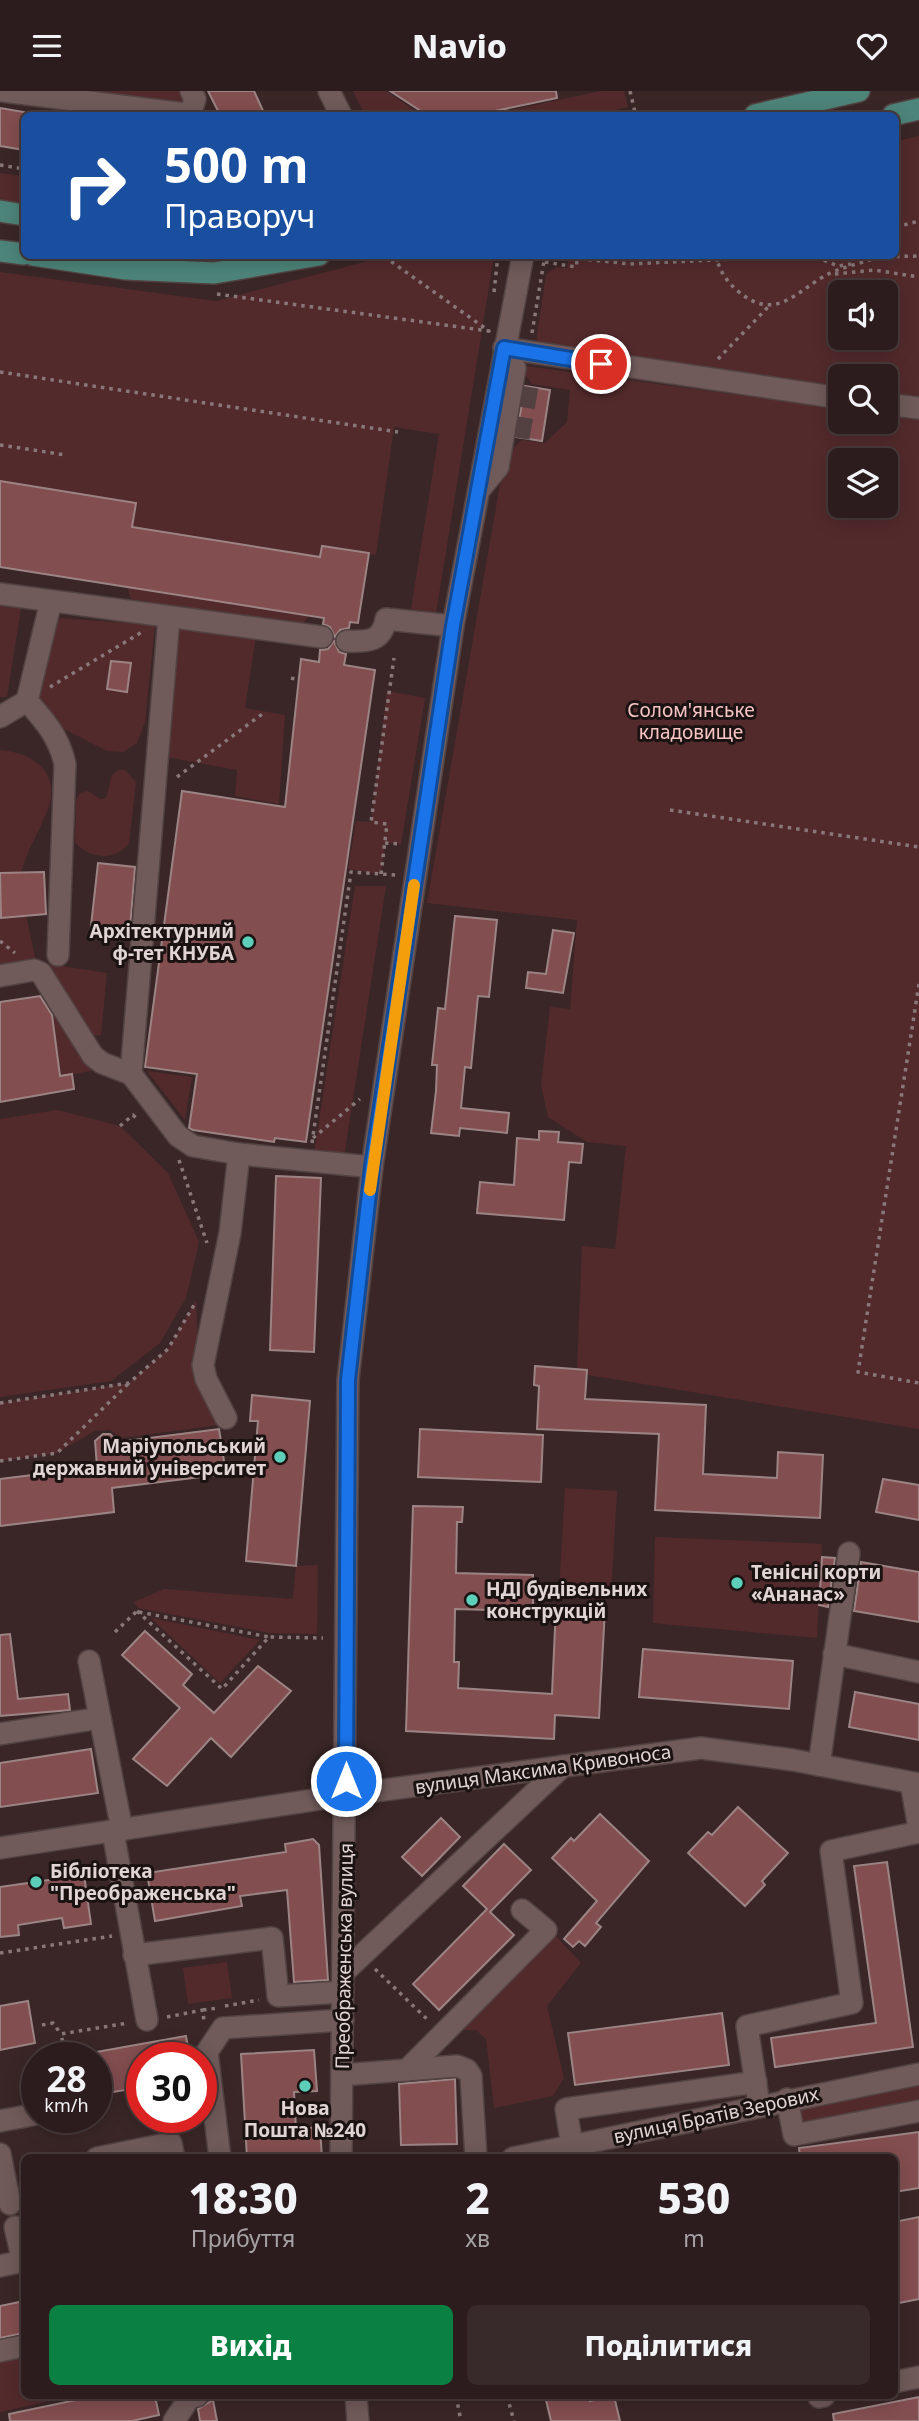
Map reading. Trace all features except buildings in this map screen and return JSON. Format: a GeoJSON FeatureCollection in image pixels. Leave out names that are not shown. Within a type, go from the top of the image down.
{"type":"FeatureCollection","features":[{"type":"Feature","properties":{"kind":"main road"},"geometry":{"type":"LineString","coordinates":[[768,112],[859,91]]}},
{"type":"Feature","properties":{"kind":"main road"},"geometry":{"type":"LineString","coordinates":[[899,114],[919,110]]}},
{"type":"Feature","properties":{"kind":"main road"},"geometry":{"type":"LineString","coordinates":[[0,211],[21,214]]}},
{"type":"Feature","properties":{"kind":"main road"},"geometry":{"type":"LineString","coordinates":[[0,251],[21,254]]}},
{"type":"Feature","properties":{"kind":"main road"},"geometry":{"type":"LineString","coordinates":[[62,259],[126,268],[214,273],[296,259]]}},
{"type":"Feature","properties":{"kind":"street"},"geometry":{"type":"LineString","coordinates":[[3,91],[167,112]]}},
{"type":"Feature","properties":{"kind":"street"},"geometry":{"type":"LineString","coordinates":[[188,112],[192,109],[195,99],[191,91]]}},
{"type":"Feature","properties":{"kind":"street"},"geometry":{"type":"LineString","coordinates":[[329,91],[340,112]]}},
{"type":"Feature","properties":{"kind":"street","name":"Преображенська вулиця"},"geometry":{"type":"LineString","coordinates":[[341,2154],[348,1380],[372,1167],[452,630],[522,259]]}},
{"type":"Feature","properties":{"kind":"street"},"geometry":{"type":"LineString","coordinates":[[504,348],[522,360],[699,378],[828,396]]}},
{"type":"Feature","properties":{"kind":"street"},"geometry":{"type":"LineString","coordinates":[[522,360],[528,386]]}},
{"type":"Feature","properties":{"kind":"street"},"geometry":{"type":"LineString","coordinates":[[478,492],[498,467],[522,360]]}},
{"type":"Feature","properties":{"kind":"street"},"geometry":{"type":"LineString","coordinates":[[898,405],[919,408]]}},
{"type":"Feature","properties":{"kind":"street"},"geometry":{"type":"LineString","coordinates":[[500,453],[519,438]]}},
{"type":"Feature","properties":{"kind":"street"},"geometry":{"type":"LineString","coordinates":[[0,594],[322,638]]}},
{"type":"Feature","properties":{"kind":"street"},"geometry":{"type":"LineString","coordinates":[[0,717],[27,701],[51,601]]}},
{"type":"Feature","properties":{"kind":"street"},"geometry":{"type":"LineString","coordinates":[[131,1074],[169,617]]}},
{"type":"Feature","properties":{"kind":"street"},"geometry":{"type":"LineString","coordinates":[[347,641],[371,641],[385,626],[386,619],[452,630]]}},
{"type":"Feature","properties":{"kind":"street"},"geometry":{"type":"LineString","coordinates":[[27,701],[52,728],[61,746],[65,764],[58,955]]}},
{"type":"Feature","properties":{"kind":"street"},"geometry":{"type":"LineString","coordinates":[[0,976],[34,970],[41,973],[93,1056],[102,1063],[131,1074],[184,1142],[239,1154],[372,1167]]}},
{"type":"Feature","properties":{"kind":"street"},"geometry":{"type":"LineString","coordinates":[[226,1417],[206,1379],[203,1365],[230,1233],[239,1154]]}},
{"type":"Feature","properties":{"kind":"street"},"geometry":{"type":"LineString","coordinates":[[819,1765],[849,1553]]}},
{"type":"Feature","properties":{"kind":"street"},"geometry":{"type":"LineString","coordinates":[[834,1654],[919,1672]]}},
{"type":"Feature","properties":{"kind":"street"},"geometry":{"type":"LineString","coordinates":[[89,1661],[146,2020]]}},
{"type":"Feature","properties":{"kind":"street"},"geometry":{"type":"LineString","coordinates":[[0,1734],[100,1718]]}},
{"type":"Feature","properties":{"kind":"street","name":"вулиця Максима Кривоноса"},"geometry":{"type":"LineString","coordinates":[[0,1848],[346,1795],[701,1748],[819,1765],[915,1784]]}},
{"type":"Feature","properties":{"kind":"street"},"geometry":{"type":"LineString","coordinates":[[135,1955],[272,1938],[278,1996],[344,1982],[361,1956],[564,1766]]}},
{"type":"Feature","properties":{"kind":"street"},"geometry":{"type":"LineString","coordinates":[[759,2105],[747,2026],[852,2003],[831,1851],[919,1830],[915,1784]]}},
{"type":"Feature","properties":{"kind":"street"},"geometry":{"type":"LineString","coordinates":[[407,2070],[546,1930],[522,1910]]}},
{"type":"Feature","properties":{"kind":"street"},"geometry":{"type":"LineString","coordinates":[[214,2042],[223,2028],[343,2020]]}},
{"type":"Feature","properties":{"kind":"street"},"geometry":{"type":"LineString","coordinates":[[342,2075],[457,2066],[467,2070],[471,2076],[476,2154]]}},
{"type":"Feature","properties":{"kind":"street","name":"вулиця Братів Зерових"},"geometry":{"type":"LineString","coordinates":[[531,2154],[787,2099],[919,2074]]}},
{"type":"Feature","properties":{"kind":"street"},"geometry":{"type":"LineString","coordinates":[[572,2145],[566,2109],[756,2082]]}},
{"type":"Feature","properties":{"kind":"street"},"geometry":{"type":"LineString","coordinates":[[787,2099],[794,2135],[919,2111]]}},
{"type":"Feature","properties":{"kind":"street"},"geometry":{"type":"LineString","coordinates":[[0,2121],[21,2117]]}},
{"type":"Feature","properties":{"kind":"street"},"geometry":{"type":"LineString","coordinates":[[217,2133],[220,2154]]}},
{"type":"Feature","properties":{"kind":"street"},"geometry":{"type":"LineString","coordinates":[[117,2154],[171,2143],[173,2154]]}},
{"type":"Feature","properties":{"kind":"street"},"geometry":{"type":"LineString","coordinates":[[0,2154],[15,2174],[10,2204]]}},
{"type":"Feature","properties":{"kind":"street"},"geometry":{"type":"LineString","coordinates":[[15,2227],[21,2250]]}},
{"type":"Feature","properties":{"kind":"street"},"geometry":{"type":"LineString","coordinates":[[0,2266],[21,2262]]}},
{"type":"Feature","properties":{"kind":"street"},"geometry":{"type":"LineString","coordinates":[[0,2351],[21,2347]]}},
{"type":"Feature","properties":{"kind":"street"},"geometry":{"type":"LineString","coordinates":[[898,2381],[919,2377]]}},
{"type":"Feature","properties":{"kind":"street"},"geometry":{"type":"LineString","coordinates":[[174,2421],[189,2399]]}},
{"type":"Feature","properties":{"kind":"street"},"geometry":{"type":"LineString","coordinates":[[356,2399],[358,2421]]}},
{"type":"Feature","properties":{"kind":"path"},"geometry":{"type":"LineString","coordinates":[[630,91],[635,112]]}},
{"type":"Feature","properties":{"kind":"path"},"geometry":{"type":"LineString","coordinates":[[0,165],[21,168]]}},
{"type":"Feature","properties":{"kind":"path"},"geometry":{"type":"LineString","coordinates":[[899,226],[919,221]]}},
{"type":"Feature","properties":{"kind":"path"},"geometry":{"type":"LineString","coordinates":[[899,255],[919,255]]}},
{"type":"Feature","properties":{"kind":"path"},"geometry":{"type":"LineString","coordinates":[[217,294],[489,331],[388,259]]}},
{"type":"Feature","properties":{"kind":"path"},"geometry":{"type":"LineString","coordinates":[[522,360],[545,259]]}},
{"type":"Feature","properties":{"kind":"path"},"geometry":{"type":"LineString","coordinates":[[544,262],[576,267],[578,259]]}},
{"type":"Feature","properties":{"kind":"path"},"geometry":{"type":"LineString","coordinates":[[587,259],[630,264],[768,259]]}},
{"type":"Feature","properties":{"kind":"path"},"geometry":{"type":"LineString","coordinates":[[717,259],[730,284],[746,298],[770,305]]}},
{"type":"Feature","properties":{"kind":"path"},"geometry":{"type":"LineString","coordinates":[[823,259],[838,267],[866,259]]}},
{"type":"Feature","properties":{"kind":"path"},"geometry":{"type":"LineString","coordinates":[[699,378],[770,305],[802,294],[826,275],[868,259]]}},
{"type":"Feature","properties":{"kind":"path"},"geometry":{"type":"LineString","coordinates":[[826,275],[874,270],[919,277]]}},
{"type":"Feature","properties":{"kind":"path"},"geometry":{"type":"LineString","coordinates":[[0,372],[398,432]]}},
{"type":"Feature","properties":{"kind":"path"},"geometry":{"type":"LineString","coordinates":[[0,445],[66,456]]}},
{"type":"Feature","properties":{"kind":"path"},"geometry":{"type":"LineString","coordinates":[[27,701],[169,617]]}},
{"type":"Feature","properties":{"kind":"path"},"geometry":{"type":"LineString","coordinates":[[381,874],[387,824],[371,822],[387,691],[394,658]]}},
{"type":"Feature","properties":{"kind":"path"},"geometry":{"type":"LineString","coordinates":[[290,678],[299,680]]}},
{"type":"Feature","properties":{"kind":"path"},"geometry":{"type":"LineString","coordinates":[[154,793],[265,712]]}},
{"type":"Feature","properties":{"kind":"path"},"geometry":{"type":"LineString","coordinates":[[670,810],[919,847]]}},
{"type":"Feature","properties":{"kind":"path"},"geometry":{"type":"LineString","coordinates":[[384,843],[401,844]]}},
{"type":"Feature","properties":{"kind":"path"},"geometry":{"type":"LineString","coordinates":[[309,1161],[351,872],[396,875]]}},
{"type":"Feature","properties":{"kind":"path"},"geometry":{"type":"LineString","coordinates":[[919,984],[858,1372],[919,1383]]}},
{"type":"Feature","properties":{"kind":"path"},"geometry":{"type":"LineString","coordinates":[[312,1139],[360,1099]]}},
{"type":"Feature","properties":{"kind":"path"},"geometry":{"type":"LineString","coordinates":[[120,1126],[133,1115],[142,1123]]}},
{"type":"Feature","properties":{"kind":"path"},"geometry":{"type":"LineString","coordinates":[[177,1155],[207,1242],[205,1254]]}},
{"type":"Feature","properties":{"kind":"path"},"geometry":{"type":"LineString","coordinates":[[0,1461],[57,1453],[168,1349],[197,1300]]}},
{"type":"Feature","properties":{"kind":"path"},"geometry":{"type":"LineString","coordinates":[[0,1403],[129,1383]]}},
{"type":"Feature","properties":{"kind":"path"},"geometry":{"type":"LineString","coordinates":[[116,1632],[137,1611]]}},
{"type":"Feature","properties":{"kind":"path"},"geometry":{"type":"LineString","coordinates":[[137,1611],[222,1689],[269,1637]]}},
{"type":"Feature","properties":{"kind":"path"},"geometry":{"type":"LineString","coordinates":[[137,1611],[269,1637],[323,1638]]}},
{"type":"Feature","properties":{"kind":"path"},"geometry":{"type":"LineString","coordinates":[[0,1953],[131,1933]]}},
{"type":"Feature","properties":{"kind":"path"},"geometry":{"type":"LineString","coordinates":[[361,1956],[443,2034]]}},
{"type":"Feature","properties":{"kind":"path"},"geometry":{"type":"LineString","coordinates":[[61,2034],[278,1996]]}},
{"type":"Feature","properties":{"kind":"path"},"geometry":{"type":"LineString","coordinates":[[203,2010],[206,2042]]}},
{"type":"Feature","properties":{"kind":"path"},"geometry":{"type":"LineString","coordinates":[[42,2025],[53,2023],[61,2034],[63,2042]]}},
{"type":"Feature","properties":{"kind":"path"},"geometry":{"type":"LineString","coordinates":[[457,2399],[461,2421]]}},
{"type":"Feature","properties":{"kind":"path"},"geometry":{"type":"LineString","coordinates":[[508,2399],[514,2421]]}},
{"type":"Feature","properties":{"kind":"green space"},"geometry":{"type":"Polygon","coordinates":[[[102,91],[188,91],[189,106],[94,99],[102,91]]]}},
{"type":"Feature","properties":{"kind":"green space"},"geometry":{"type":"Polygon","coordinates":[[[353,91],[386,91],[418,112],[364,112],[353,91]]]}},
{"type":"Feature","properties":{"kind":"green space"},"geometry":{"type":"Polygon","coordinates":[[[601,91],[624,91],[628,107],[608,112],[502,112],[601,91]]]}},
{"type":"Feature","properties":{"kind":"green space"},"geometry":{"type":"Polygon","coordinates":[[[919,136],[919,401],[898,398],[898,364],[828,364],[828,387],[536,343],[546,274],[557,267],[567,268],[568,259],[899,259],[899,140],[919,136]]]}},
{"type":"Feature","properties":{"kind":"green space"},"geometry":{"type":"Polygon","coordinates":[[[0,173],[21,176],[21,205],[0,202],[0,173]]]}},
{"type":"Feature","properties":{"kind":"green space"},"geometry":{"type":"Polygon","coordinates":[[[376,259],[494,259],[436,613],[411,609],[439,434],[394,427],[376,555],[322,546],[320,557],[132,527],[136,503],[0,481],[0,272],[216,301],[376,259]]]}},
{"type":"Feature","properties":{"kind":"green space","name":"Солом'янське кладовище"},"geometry":{"type":"Polygon","coordinates":[[[518,365],[828,407],[828,434],[898,434],[898,417],[919,420],[919,1429],[588,1375],[588,1369],[577,1368],[582,1246],[615,1249],[626,1146],[587,1142],[548,1117],[541,1085],[550,1007],[570,1009],[577,920],[427,903],[505,456],[522,440],[545,443],[567,422],[570,390],[532,384],[518,365]]]}},
{"type":"Feature","properties":{"kind":"green space"},"geometry":{"type":"Polygon","coordinates":[[[127,587],[308,616],[302,627],[131,599],[127,587]]]}},
{"type":"Feature","properties":{"kind":"green space"},"geometry":{"type":"Polygon","coordinates":[[[0,605],[21,608],[7,697],[0,697],[0,605]]]}},
{"type":"Feature","properties":{"kind":"green space"},"geometry":{"type":"Polygon","coordinates":[[[58,618],[155,625],[145,722],[137,743],[123,752],[107,751],[62,728],[36,705],[58,618]]]}},
{"type":"Feature","properties":{"kind":"green space"},"geometry":{"type":"Polygon","coordinates":[[[176,627],[256,636],[245,708],[285,715],[279,804],[235,796],[237,770],[166,757],[176,627]]]}},
{"type":"Feature","properties":{"kind":"green space"},"geometry":{"type":"Polygon","coordinates":[[[387,691],[425,698],[401,844],[385,843],[381,874],[348,869],[356,821],[371,822],[387,691]]]}},
{"type":"Feature","properties":{"kind":"green space"},"geometry":{"type":"Polygon","coordinates":[[[0,750],[32,759],[47,773],[50,783],[49,806],[21,873],[0,873],[0,750]]]}},
{"type":"Feature","properties":{"kind":"green space"},"geometry":{"type":"Polygon","coordinates":[[[118,770],[125,770],[136,782],[129,843],[116,854],[94,855],[75,842],[76,801],[80,793],[88,791],[100,799],[106,798],[112,775],[118,770]]]}},
{"type":"Feature","properties":{"kind":"green space"},"geometry":{"type":"Polygon","coordinates":[[[355,886],[386,886],[344,1157],[314,1154],[355,886]]]}},
{"type":"Feature","properties":{"kind":"green space"},"geometry":{"type":"Polygon","coordinates":[[[0,901],[1,918],[26,915],[36,962],[107,973],[101,1035],[85,1036],[53,979],[0,968],[0,901]]]}},
{"type":"Feature","properties":{"kind":"green space"},"geometry":{"type":"Polygon","coordinates":[[[50,1005],[62,1011],[92,1071],[60,1076],[50,1005]]]}},
{"type":"Feature","properties":{"kind":"green space"},"geometry":{"type":"Polygon","coordinates":[[[147,1071],[192,1077],[185,1120],[147,1071]]]}},
{"type":"Feature","properties":{"kind":"green space"},"geometry":{"type":"Polygon","coordinates":[[[57,1110],[120,1126],[168,1173],[199,1242],[186,1298],[160,1343],[111,1381],[0,1397],[0,1119],[57,1110]]]}},
{"type":"Feature","properties":{"kind":"green space"},"geometry":{"type":"Polygon","coordinates":[[[196,1300],[199,1371],[219,1425],[121,1438],[110,1430],[95,1431],[57,1453],[0,1461],[0,1403],[129,1383],[168,1349],[196,1300]]]}},
{"type":"Feature","properties":{"kind":"green space"},"geometry":{"type":"Polygon","coordinates":[[[565,1488],[617,1491],[611,1595],[559,1592],[565,1488]]]}},
{"type":"Feature","properties":{"kind":"green space","name":"Тенісні корти «Ананас»"},"geometry":{"type":"Polygon","coordinates":[[[655,1537],[822,1544],[817,1638],[653,1623],[655,1537]]]}},
{"type":"Feature","properties":{"kind":"green space"},"geometry":{"type":"Polygon","coordinates":[[[318,1565],[317,1634],[270,1633],[138,1608],[134,1602],[164,1589],[293,1599],[296,1566],[318,1565]]]}},
{"type":"Feature","properties":{"kind":"green space"},"geometry":{"type":"Polygon","coordinates":[[[151,1618],[260,1640],[220,1683],[151,1618]]]}},
{"type":"Feature","properties":{"kind":"green space"},"geometry":{"type":"Polygon","coordinates":[[[553,1933],[581,1963],[547,2006],[564,2078],[553,2096],[494,2108],[486,2039],[476,2030],[456,2030],[553,1933]]]}},
{"type":"Feature","properties":{"kind":"green space"},"geometry":{"type":"Polygon","coordinates":[[[227,1962],[232,1998],[188,2004],[183,1968],[227,1962]]]}},
{"type":"Feature","properties":{"kind":"green space"},"geometry":{"type":"Polygon","coordinates":[[[919,2081],[919,2104],[802,2125],[797,2104],[919,2081]]]}},
{"type":"Feature","properties":{"kind":"green space"},"geometry":{"type":"Polygon","coordinates":[[[21,2354],[21,2399],[59,2399],[0,2412],[0,2357],[21,2354]]]}},
{"type":"Feature","properties":{"kind":"tunnel"},"geometry":{"type":"LineString","coordinates":[[519,438],[528,386]]}},
{"type":"Feature","properties":{"kind":"slow traffic"},"geometry":{"type":"LineString","coordinates":[[370,1190],[414,885]]}},
{"type":"Feature","properties":{"kind":"place","name":"Архітектурний ф-тет КНУБА"},"geometry":{"type":"Point","coordinates":[248,942]}},
{"type":"Feature","properties":{"kind":"place","name":"Маріупольський державний університет"},"geometry":{"type":"Point","coordinates":[280,1457]}},
{"type":"Feature","properties":{"kind":"place","name":"Тенісні корти «Ананас»"},"geometry":{"type":"Point","coordinates":[737,1583]}},
{"type":"Feature","properties":{"kind":"place","name":"НДІ будівельних конструкцій"},"geometry":{"type":"Point","coordinates":[472,1600]}},
{"type":"Feature","properties":{"kind":"place","name":"Бібліотека \"Преображенська\""},"geometry":{"type":"Point","coordinates":[36,1882]}},
{"type":"Feature","properties":{"kind":"place","name":"Нова Пошта №240"},"geometry":{"type":"Point","coordinates":[305,2086]}},
{"type":"Feature","properties":{"kind":"route"},"geometry":{"type":"LineString","coordinates":[[346,1781],[348,1380],[372,1167],[453,626],[504,348],[601,364]]}}]}
